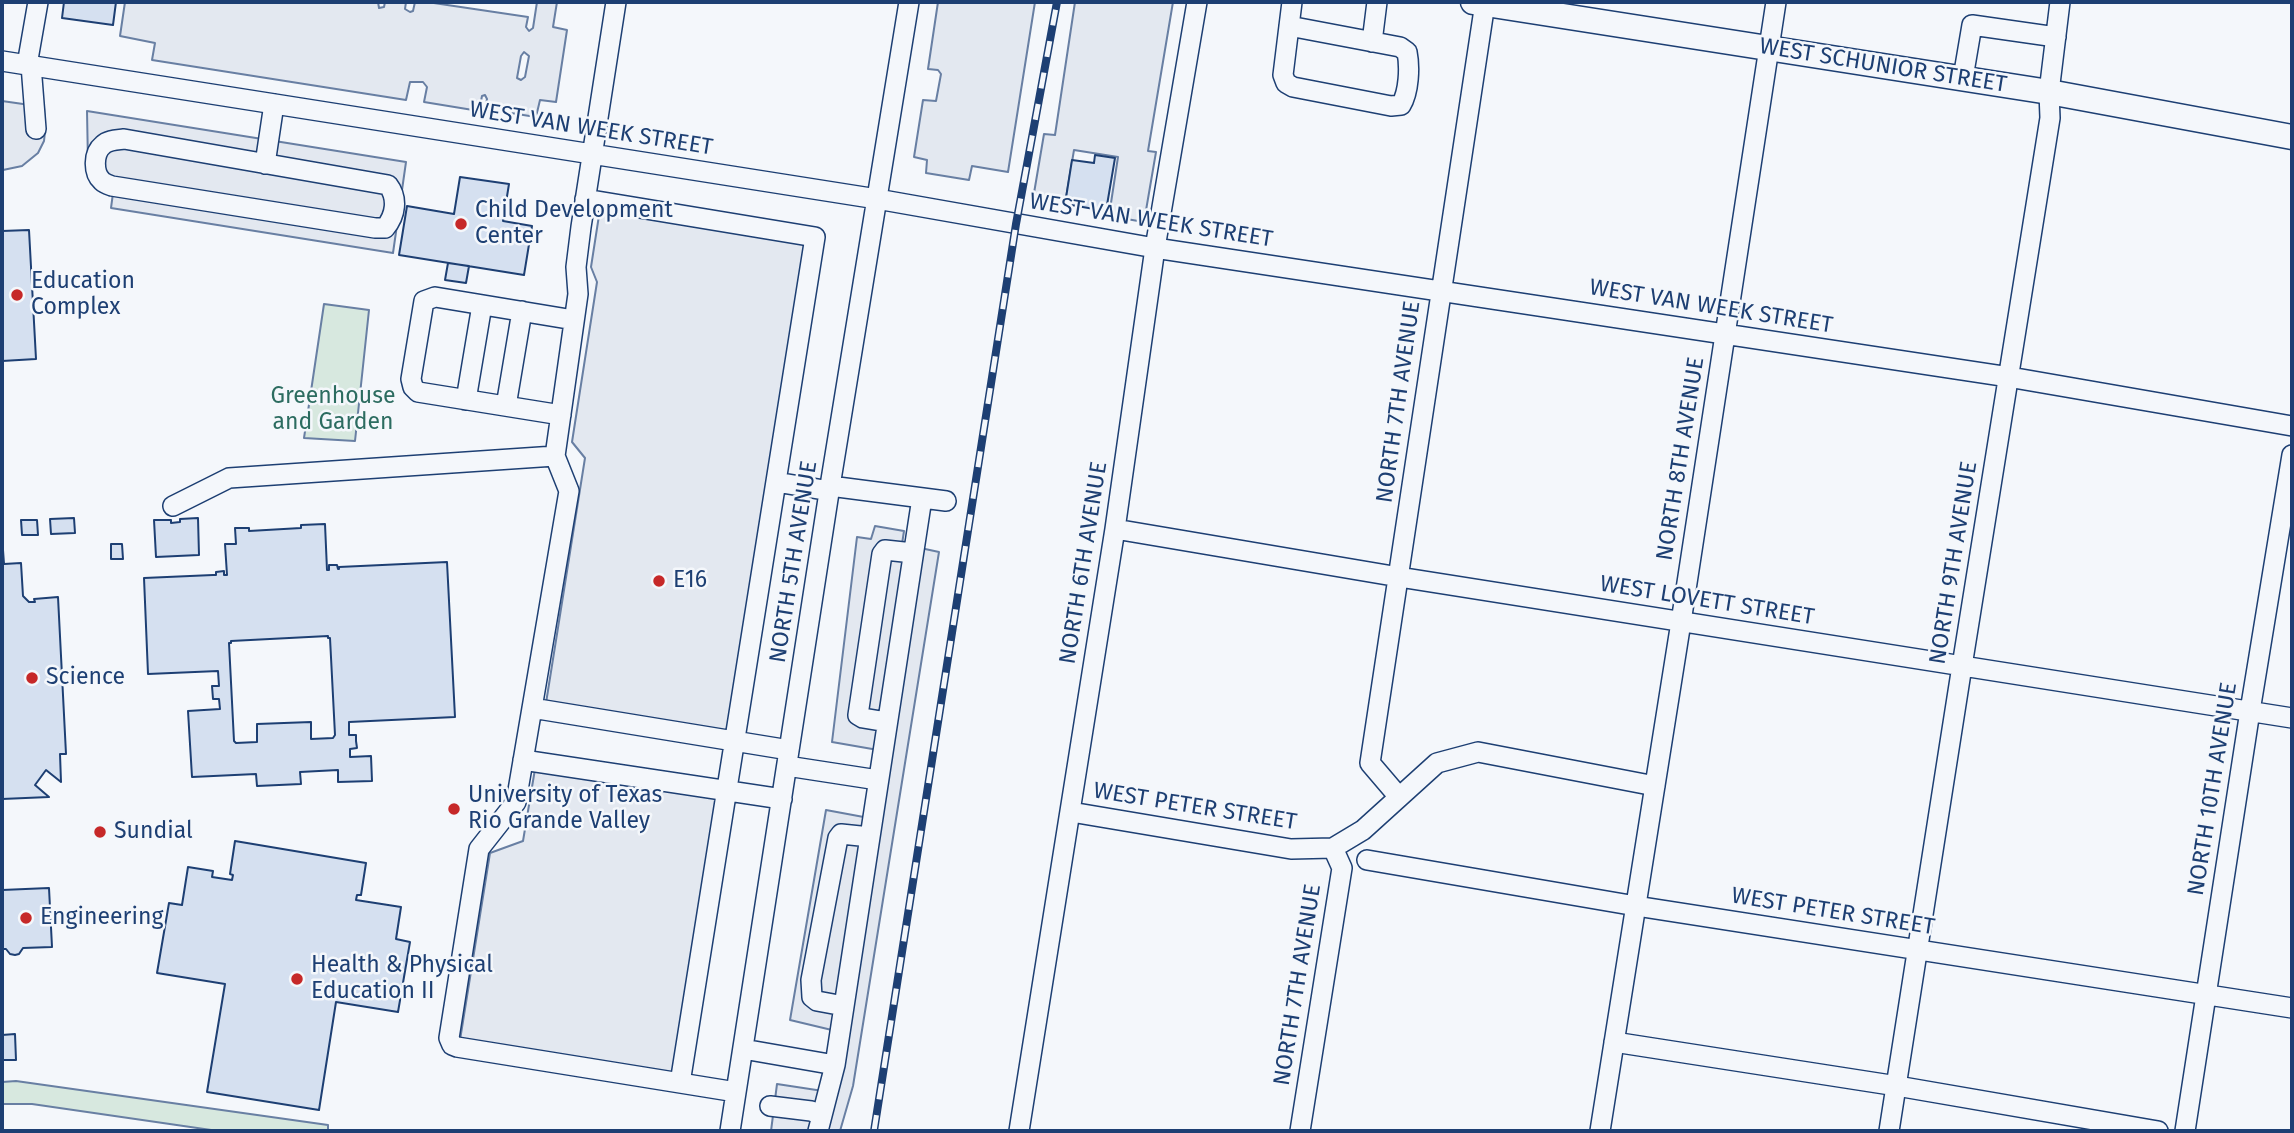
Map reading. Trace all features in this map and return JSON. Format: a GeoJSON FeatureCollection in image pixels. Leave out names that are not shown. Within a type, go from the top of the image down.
{"type":"FeatureCollection","features":[{"type":"Feature","properties":{"kind":"main road","name":"WEST SCHUNIOR STREET"},"geometry":{"type":"LineString","coordinates":[[1479,3],[2049,92],[2292,137]]}},
{"type":"Feature","properties":{"kind":"street"},"geometry":{"type":"LineString","coordinates":[[36,129],[29,65],[38,2]]}},
{"type":"Feature","properties":{"kind":"street"},"geometry":{"type":"LineString","coordinates":[[616,2],[591,154],[576,267],[578,294],[575,320],[555,456],[569,491],[516,802],[479,849],[450,1042],[457,1047],[736,1092]]}},
{"type":"Feature","properties":{"kind":"street","name":"NORTH 5TH AVENUE"},"geometry":{"type":"LineString","coordinates":[[730,1131],[909,2]]}},
{"type":"Feature","properties":{"kind":"street","name":"NORTH 6TH AVENUE"},"geometry":{"type":"LineString","coordinates":[[1019,1131],[1115,529],[1155,248],[1197,2]]}},
{"type":"Feature","properties":{"kind":"street"},"geometry":{"type":"LineString","coordinates":[[1289,26],[1400,47],[1407,52],[1409,60],[1405,98],[1401,105],[1391,106],[1293,87],[1286,83],[1283,75],[1289,26],[1292,2]]}},
{"type":"Feature","properties":{"kind":"street"},"geometry":{"type":"LineString","coordinates":[[1372,42],[1377,2]]}},
{"type":"Feature","properties":{"kind":"street","name":"NORTH 8TH AVENUE"},"geometry":{"type":"LineString","coordinates":[[1600,1131],[1776,2]]}},
{"type":"Feature","properties":{"kind":"street","name":"NORTH 9TH AVENUE"},"geometry":{"type":"LineString","coordinates":[[1889,1131],[2050,118],[2049,92],[2060,2]]}},
{"type":"Feature","properties":{"kind":"street","name":"NORTH 7TH AVENUE"},"geometry":{"type":"LineString","coordinates":[[1399,797],[1370,763],[1399,578],[1479,3]]}},
{"type":"Feature","properties":{"kind":"street"},"geometry":{"type":"LineString","coordinates":[[1962,78],[1972,25],[2056,37]]}},
{"type":"Feature","properties":{"kind":"street","name":"WEST VAN WEEK STREET"},"geometry":{"type":"LineString","coordinates":[[2,61],[877,199],[1155,248],[2009,377],[2292,426]]}},
{"type":"Feature","properties":{"kind":"street"},"geometry":{"type":"LineString","coordinates":[[265,163],[274,104]]}},
{"type":"Feature","properties":{"kind":"street"},"geometry":{"type":"LineString","coordinates":[[124,139],[265,163],[388,185],[395,199],[392,220],[385,228],[375,228],[113,186],[101,180],[96,169],[96,154],[111,140],[124,139]]}},
{"type":"Feature","properties":{"kind":"street"},"geometry":{"type":"LineString","coordinates":[[585,199],[815,237],[680,1083]]}},
{"type":"Feature","properties":{"kind":"street"},"geometry":{"type":"LineString","coordinates":[[561,415],[418,392],[411,379],[424,301],[428,299],[435,297],[575,320]]}},
{"type":"Feature","properties":{"kind":"street"},"geometry":{"type":"LineString","coordinates":[[466,400],[482,305]]}},
{"type":"Feature","properties":{"kind":"street"},"geometry":{"type":"LineString","coordinates":[[506,406],[522,312]]}},
{"type":"Feature","properties":{"kind":"street","name":"NORTH 10TH AVENUE"},"geometry":{"type":"LineString","coordinates":[[2185,1131],[2292,455]]}},
{"type":"Feature","properties":{"kind":"street"},"geometry":{"type":"LineString","coordinates":[[173,506],[229,478],[555,456]]}},
{"type":"Feature","properties":{"kind":"street"},"geometry":{"type":"LineString","coordinates":[[776,482],[946,501]]}},
{"type":"Feature","properties":{"kind":"street"},"geometry":{"type":"LineString","coordinates":[[820,1123],[835,1065],[922,498]]}},
{"type":"Feature","properties":{"kind":"street","name":"WEST LOVETT STREET"},"geometry":{"type":"LineString","coordinates":[[1115,529],[1399,578],[2292,718]]}},
{"type":"Feature","properties":{"kind":"street"},"geometry":{"type":"LineString","coordinates":[[887,722],[858,715],[882,554],[885,550],[913,553]]}},
{"type":"Feature","properties":{"kind":"street"},"geometry":{"type":"LineString","coordinates":[[532,708],[735,742],[878,780]]}},
{"type":"Feature","properties":{"kind":"street","name":"WEST PETER STREET"},"geometry":{"type":"LineString","coordinates":[[1071,812],[1291,849],[1333,848],[1363,830],[1437,763],[1478,752],[1655,786]]}},
{"type":"Feature","properties":{"kind":"street"},"geometry":{"type":"LineString","coordinates":[[523,760],[782,799]]}},
{"type":"Feature","properties":{"kind":"street"},"geometry":{"type":"LineString","coordinates":[[844,1006],[817,1001],[812,997],[811,980],[838,838],[841,834],[870,837]]}},
{"type":"Feature","properties":{"kind":"street","name":"NORTH 7TH AVENUE"},"geometry":{"type":"LineString","coordinates":[[1300,1131],[1342,868],[1333,848]]}},
{"type":"Feature","properties":{"kind":"street","name":"WEST PETER STREET"},"geometry":{"type":"LineString","coordinates":[[1367,860],[1636,906],[2292,1008]]}},
{"type":"Feature","properties":{"kind":"street"},"geometry":{"type":"LineString","coordinates":[[1614,1042],[1897,1086],[2158,1131]]}},
{"type":"Feature","properties":{"kind":"street"},"geometry":{"type":"LineString","coordinates":[[743,1049],[835,1065]]}},
{"type":"Feature","properties":{"kind":"street"},"geometry":{"type":"LineString","coordinates":[[770,1107],[811,1111],[820,1123]]}},
{"type":"Feature","properties":{"kind":"green space","name":"Greenhouse and Garden"},"geometry":{"type":"Polygon","coordinates":[[[324,304],[369,310],[355,441],[304,438],[324,304]]]}},
{"type":"Feature","properties":{"kind":"green space"},"geometry":{"type":"Polygon","coordinates":[[[16,1081],[328,1125],[328,1131],[218,1131],[32,1104],[2,1104],[2,1082],[16,1081]]]}},
{"type":"Feature","properties":{"kind":"shaded area"},"geometry":{"type":"Polygon","coordinates":[[[125,2],[378,2],[379,8],[384,7],[385,2],[406,2],[405,9],[410,12],[413,11],[415,2],[427,2],[528,17],[526,27],[529,31],[533,28],[537,2],[557,2],[553,27],[567,30],[556,102],[540,100],[536,117],[485,109],[485,95],[482,96],[479,111],[424,102],[427,87],[423,82],[410,82],[406,100],[152,60],[155,43],[120,36],[125,2]],[[524,52],[521,56],[517,78],[521,80],[525,77],[529,56],[524,52]]]}},
{"type":"Feature","properties":{"kind":"shaded area"},"geometry":{"type":"Polygon","coordinates":[[[938,2],[1035,2],[1008,172],[972,166],[969,180],[926,173],[927,160],[914,157],[923,100],[936,101],[941,74],[938,70],[928,69],[938,2]]]}},
{"type":"Feature","properties":{"kind":"shaded area"},"geometry":{"type":"Polygon","coordinates":[[[1075,2],[1173,2],[1148,151],[1156,152],[1144,222],[1109,216],[1118,157],[1074,150],[1065,204],[1033,199],[1044,134],[1055,135],[1075,2]]]}},
{"type":"Feature","properties":{"kind":"shaded area"},"geometry":{"type":"Polygon","coordinates":[[[2,101],[44,107],[45,132],[38,153],[22,166],[3,170],[2,101]]]}},
{"type":"Feature","properties":{"kind":"shaded area"},"geometry":{"type":"Polygon","coordinates":[[[87,111],[406,162],[393,253],[111,208],[113,193],[88,164],[87,111]]]}},
{"type":"Feature","properties":{"kind":"shaded area","name":"E16"},"geometry":{"type":"Polygon","coordinates":[[[600,209],[805,242],[728,731],[546,703],[585,458],[572,442],[597,282],[591,267],[600,209]]]}},
{"type":"Feature","properties":{"kind":"shaded area"},"geometry":{"type":"Polygon","coordinates":[[[875,526],[904,531],[902,544],[939,552],[853,1086],[840,1131],[771,1131],[777,1084],[823,1091],[836,1031],[790,1020],[826,810],[869,818],[878,750],[832,742],[857,537],[871,539],[875,526]]]}},
{"type":"Feature","properties":{"kind":"shaded area"},"geometry":{"type":"Polygon","coordinates":[[[535,769],[717,798],[672,1074],[460,1040],[490,853],[523,841],[535,769]]]}},
{"type":"Feature","properties":{"kind":"building"},"geometry":{"type":"Polygon","coordinates":[[[64,2],[116,2],[113,25],[62,18],[64,2]]]}},
{"type":"Feature","properties":{"kind":"building"},"geometry":{"type":"Polygon","coordinates":[[[1095,155],[1115,158],[1106,211],[1065,204],[1072,160],[1094,163],[1095,155]]]}},
{"type":"Feature","properties":{"kind":"building","name":"Child Development Center"},"geometry":{"type":"Polygon","coordinates":[[[460,177],[509,184],[503,221],[532,226],[524,275],[399,255],[407,206],[454,214],[460,177]]]}},
{"type":"Feature","properties":{"kind":"building","name":"Education Complex"},"geometry":{"type":"Polygon","coordinates":[[[29,230],[36,359],[2,361],[2,231],[29,230]]]}},
{"type":"Feature","properties":{"kind":"building"},"geometry":{"type":"Polygon","coordinates":[[[448,263],[469,266],[466,283],[445,280],[448,263]]]}},
{"type":"Feature","properties":{"kind":"building"},"geometry":{"type":"Polygon","coordinates":[[[74,518],[75,533],[51,534],[50,519],[74,518]]]}},
{"type":"Feature","properties":{"kind":"building"},"geometry":{"type":"Polygon","coordinates":[[[198,518],[199,555],[156,557],[154,520],[171,520],[171,523],[180,522],[180,519],[198,518]]]}},
{"type":"Feature","properties":{"kind":"building"},"geometry":{"type":"Polygon","coordinates":[[[21,520],[37,520],[38,535],[22,535],[21,520]]]}},
{"type":"Feature","properties":{"kind":"building"},"geometry":{"type":"Polygon","coordinates":[[[325,524],[327,570],[329,565],[337,565],[339,569],[447,562],[455,717],[349,722],[349,735],[356,735],[357,748],[350,749],[350,757],[371,756],[372,781],[338,782],[338,770],[300,772],[301,784],[257,786],[256,774],[192,777],[188,711],[220,709],[219,699],[213,699],[212,686],[219,686],[218,671],[148,674],[144,578],[216,575],[216,572],[224,571],[224,575],[227,575],[225,544],[236,544],[235,528],[249,528],[249,531],[301,528],[301,525],[325,524]],[[328,638],[229,643],[236,743],[257,742],[257,724],[311,722],[311,739],[333,738],[335,735],[328,638]]]}},
{"type":"Feature","properties":{"kind":"building","name":"Science"},"geometry":{"type":"Polygon","coordinates":[[[2,536],[4,564],[21,563],[23,596],[29,602],[35,602],[34,599],[58,597],[66,754],[60,754],[61,782],[46,770],[35,785],[49,797],[2,799],[2,536]]]}},
{"type":"Feature","properties":{"kind":"building"},"geometry":{"type":"Polygon","coordinates":[[[111,544],[122,544],[123,559],[111,559],[111,544]]]}},
{"type":"Feature","properties":{"kind":"building","name":"Health & Physical Education II"},"geometry":{"type":"Polygon","coordinates":[[[235,841],[366,863],[361,895],[357,895],[356,900],[401,907],[396,939],[410,942],[398,1012],[336,1002],[319,1110],[207,1092],[225,984],[157,973],[169,903],[182,905],[188,867],[213,871],[212,877],[232,880],[233,875],[230,874],[235,841]]]}},
{"type":"Feature","properties":{"kind":"building","name":"Engineering"},"geometry":{"type":"Polygon","coordinates":[[[49,888],[52,947],[23,948],[15,955],[2,949],[2,890],[49,888]]]}},
{"type":"Feature","properties":{"kind":"building"},"geometry":{"type":"Polygon","coordinates":[[[15,1034],[16,1060],[2,1060],[2,1035],[15,1034]]]}},
{"type":"Feature","properties":{"kind":"railway"},"geometry":{"type":"LineString","coordinates":[[874,1131],[1016,224],[1057,2]]}},
{"type":"Feature","properties":{"kind":"place","name":"Child Development Center"},"geometry":{"type":"Point","coordinates":[461,224]}},
{"type":"Feature","properties":{"kind":"place","name":"Education Complex"},"geometry":{"type":"Point","coordinates":[17,295]}},
{"type":"Feature","properties":{"kind":"place","name":"E16"},"geometry":{"type":"Point","coordinates":[659,581]}},
{"type":"Feature","properties":{"kind":"place","name":"Science"},"geometry":{"type":"Point","coordinates":[32,678]}},
{"type":"Feature","properties":{"kind":"place","name":"University of Texas Rio Grande Valley"},"geometry":{"type":"Point","coordinates":[454,809]}},
{"type":"Feature","properties":{"kind":"place","name":"Sundial"},"geometry":{"type":"Point","coordinates":[100,832]}},
{"type":"Feature","properties":{"kind":"place","name":"Engineering"},"geometry":{"type":"Point","coordinates":[26,918]}},
{"type":"Feature","properties":{"kind":"place","name":"Health & Physical Education II"},"geometry":{"type":"Point","coordinates":[297,979]}}]}
